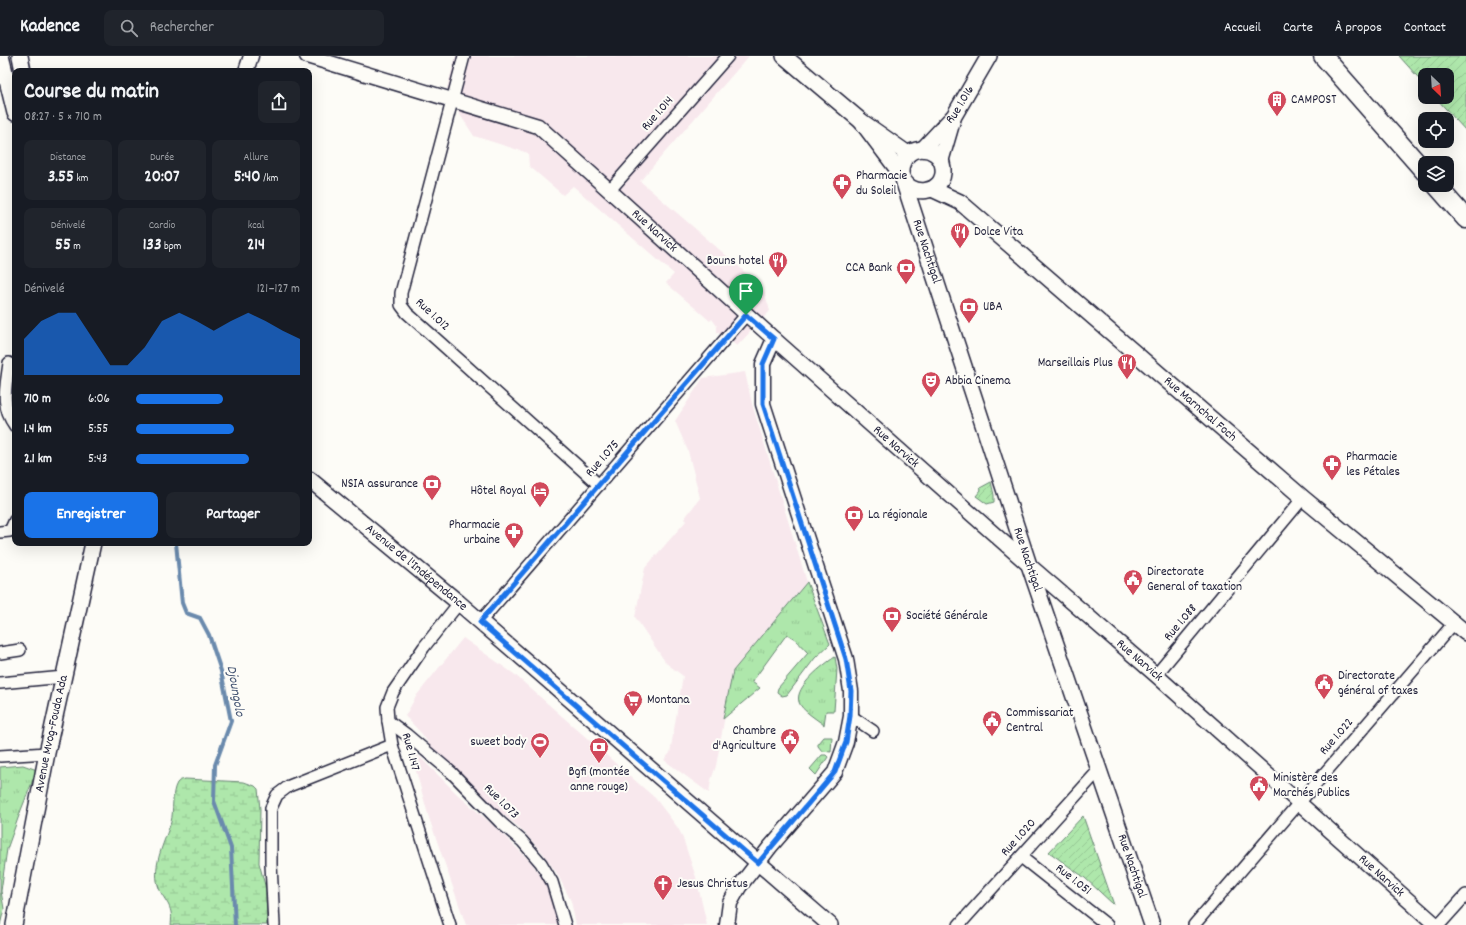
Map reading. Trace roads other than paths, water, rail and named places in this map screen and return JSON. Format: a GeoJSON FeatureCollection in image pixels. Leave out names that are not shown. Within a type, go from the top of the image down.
{"type":"FeatureCollection","features":[{"type":"Feature","properties":{"kind":"highway"},"geometry":{"type":"LineString","coordinates":[[1323,56],[1418,164]]}},
{"type":"Feature","properties":{"kind":"highway"},"geometry":{"type":"LineString","coordinates":[[1442,192],[1466,219]]}},
{"type":"Feature","properties":{"kind":"main road"},"geometry":{"type":"LineString","coordinates":[[1,56],[12,91]]}},
{"type":"Feature","properties":{"kind":"main road"},"geometry":{"type":"LineString","coordinates":[[20,56],[22,68]]}},
{"type":"Feature","properties":{"kind":"main road"},"geometry":{"type":"LineString","coordinates":[[784,56],[861,121],[908,154]]}},
{"type":"Feature","properties":{"kind":"main road","name":"Rue 1.016"},"geometry":{"type":"LineString","coordinates":[[923,149],[954,116],[989,56]]}},
{"type":"Feature","properties":{"kind":"main road"},"geometry":{"type":"LineString","coordinates":[[941,160],[954,116]]}},
{"type":"Feature","properties":{"kind":"main road"},"geometry":{"type":"LineString","coordinates":[[861,121],[903,178],[911,188],[926,190],[937,185],[942,176],[943,168],[941,160],[937,155],[923,149],[915,150],[908,154],[903,160],[901,167],[903,178],[914,210]]}},
{"type":"Feature","properties":{"kind":"main road"},"geometry":{"type":"LineString","coordinates":[[942,176],[960,202]]}},
{"type":"Feature","properties":{"kind":"main road","name":"Rue Marnchal Foch"},"geometry":{"type":"LineString","coordinates":[[926,190],[960,202],[1303,498],[1466,633]]}},
{"type":"Feature","properties":{"kind":"main road","name":"Rue Nachtigal"},"geometry":{"type":"LineString","coordinates":[[926,190],[914,210],[1029,565],[1152,925]]}},
{"type":"Feature","properties":{"kind":"main road","name":"Avenue de l'Indépendance"},"geometry":{"type":"LineString","coordinates":[[312,481],[458,603],[830,925]]}},
{"type":"Feature","properties":{"kind":"main road","name":"Avenue Mvog-Fouda Ada"},"geometry":{"type":"LineString","coordinates":[[14,925],[47,753],[92,546]]}},
{"type":"Feature","properties":{"kind":"street"},"geometry":{"type":"LineString","coordinates":[[247,68],[250,56]]}},
{"type":"Feature","properties":{"kind":"street","name":"Rue Narvick"},"geometry":{"type":"LineString","coordinates":[[307,56],[538,126],[746,315],[1438,925]]}},
{"type":"Feature","properties":{"kind":"street","name":"Rue 1.012"},"geometry":{"type":"LineString","coordinates":[[464,56],[401,293],[401,304],[407,313],[599,484]]}},
{"type":"Feature","properties":{"kind":"street","name":"Rue 1.014"},"geometry":{"type":"LineString","coordinates":[[609,191],[728,56]]}},
{"type":"Feature","properties":{"kind":"street","name":"Rue 1.075"},"geometry":{"type":"LineString","coordinates":[[480,622],[746,315]]}},
{"type":"Feature","properties":{"kind":"street"},"geometry":{"type":"LineString","coordinates":[[727,925],[730,903],[739,887],[835,772],[846,742],[850,716],[851,691],[846,659],[763,404],[763,364],[774,339]]}},
{"type":"Feature","properties":{"kind":"street"},"geometry":{"type":"LineString","coordinates":[[8,363],[4,402],[8,417],[12,422]]}},
{"type":"Feature","properties":{"kind":"street","name":"Rue 1.088"},"geometry":{"type":"LineString","coordinates":[[1156,675],[1303,498]]}},
{"type":"Feature","properties":{"kind":"street"},"geometry":{"type":"LineString","coordinates":[[0,532],[10,531],[12,527]]}},
{"type":"Feature","properties":{"kind":"street","name":"Rue 1.147"},"geometry":{"type":"LineString","coordinates":[[450,925],[392,745],[388,721],[388,707],[393,692],[424,647],[458,603]]}},
{"type":"Feature","properties":{"kind":"street","name":"Rue 1.022"},"geometry":{"type":"LineString","coordinates":[[1194,925],[1454,623]]}},
{"type":"Feature","properties":{"kind":"street"},"geometry":{"type":"LineString","coordinates":[[0,653],[20,650]]}},
{"type":"Feature","properties":{"kind":"street"},"geometry":{"type":"LineString","coordinates":[[0,683],[64,677]]}},
{"type":"Feature","properties":{"kind":"street"},"geometry":{"type":"LineString","coordinates":[[850,716],[873,731]]}},
{"type":"Feature","properties":{"kind":"street","name":"Rue 1.073"},"geometry":{"type":"LineString","coordinates":[[388,721],[452,773],[500,822],[522,841],[541,863],[552,882],[565,925]]}},
{"type":"Feature","properties":{"kind":"street"},"geometry":{"type":"LineString","coordinates":[[274,925],[271,864],[271,808],[277,795],[289,786],[392,745]]}},
{"type":"Feature","properties":{"kind":"street"},"geometry":{"type":"LineString","coordinates":[[0,756],[47,753]]}},
{"type":"Feature","properties":{"kind":"street","name":"Rue 1.020"},"geometry":{"type":"LineString","coordinates":[[959,925],[1099,770]]}},
{"type":"Feature","properties":{"kind":"street","name":"Rue 1.051"},"geometry":{"type":"LineString","coordinates":[[1021,857],[1107,925]]}},
{"type":"Feature","properties":{"kind":"street"},"geometry":{"type":"LineString","coordinates":[[1438,925],[1466,895]]}},
{"type":"Feature","properties":{"kind":"waterway","name":"Djoungolo"},"geometry":{"type":"LineString","coordinates":[[176,546],[182,603],[186,613],[200,618],[209,635],[221,671],[231,721],[215,765],[214,801],[231,848],[235,925]]}},
{"type":"Feature","properties":{"kind":"place","name":"CAMPOST"},"geometry":{"type":"Point","coordinates":[1277,117]}},
{"type":"Feature","properties":{"kind":"place","name":"Pharmacie du Soleil"},"geometry":{"type":"Point","coordinates":[842,200]}},
{"type":"Feature","properties":{"kind":"place","name":"Dolce Vita"},"geometry":{"type":"Point","coordinates":[960,249]}},
{"type":"Feature","properties":{"kind":"place","name":"Bouns hotel"},"geometry":{"type":"Point","coordinates":[778,278]}},
{"type":"Feature","properties":{"kind":"place","name":"CCA Bank"},"geometry":{"type":"Point","coordinates":[906,285]}},
{"type":"Feature","properties":{"kind":"place","name":"UBA"},"geometry":{"type":"Point","coordinates":[969,324]}},
{"type":"Feature","properties":{"kind":"place","name":"Marseillais Plus"},"geometry":{"type":"Point","coordinates":[1127,380]}},
{"type":"Feature","properties":{"kind":"place","name":"Abbia Cinema"},"geometry":{"type":"Point","coordinates":[931,398]}},
{"type":"Feature","properties":{"kind":"place","name":"Pharmacie les Pétales"},"geometry":{"type":"Point","coordinates":[1332,481]}},
{"type":"Feature","properties":{"kind":"place","name":"NSIA assurance"},"geometry":{"type":"Point","coordinates":[432,501]}},
{"type":"Feature","properties":{"kind":"place","name":"Hôtel Royal"},"geometry":{"type":"Point","coordinates":[540,508]}},
{"type":"Feature","properties":{"kind":"place","name":"La régionale"},"geometry":{"type":"Point","coordinates":[854,532]}},
{"type":"Feature","properties":{"kind":"place","name":"Pharmacie urbaine"},"geometry":{"type":"Point","coordinates":[514,549]}},
{"type":"Feature","properties":{"kind":"place","name":"Directorate General of taxation"},"geometry":{"type":"Point","coordinates":[1133,596]}},
{"type":"Feature","properties":{"kind":"place","name":"Société Générale"},"geometry":{"type":"Point","coordinates":[892,633]}},
{"type":"Feature","properties":{"kind":"place","name":"Directorate général of taxes"},"geometry":{"type":"Point","coordinates":[1324,700]}},
{"type":"Feature","properties":{"kind":"place","name":"Montana"},"geometry":{"type":"Point","coordinates":[633,717]}},
{"type":"Feature","properties":{"kind":"place","name":"Commissariat Central"},"geometry":{"type":"Point","coordinates":[992,737]}},
{"type":"Feature","properties":{"kind":"place","name":"Chambre d'Agriculture"},"geometry":{"type":"Point","coordinates":[790,755]}},
{"type":"Feature","properties":{"kind":"place","name":"sweet body"},"geometry":{"type":"Point","coordinates":[540,759]}},
{"type":"Feature","properties":{"kind":"place","name":"Bgfi (montée anne rouge)"},"geometry":{"type":"Point","coordinates":[599,764]}},
{"type":"Feature","properties":{"kind":"place","name":"Ministère des Marchés Publics"},"geometry":{"type":"Point","coordinates":[1259,802]}},
{"type":"Feature","properties":{"kind":"place","name":"Jesus Christus"},"geometry":{"type":"Point","coordinates":[663,901]}}]}
